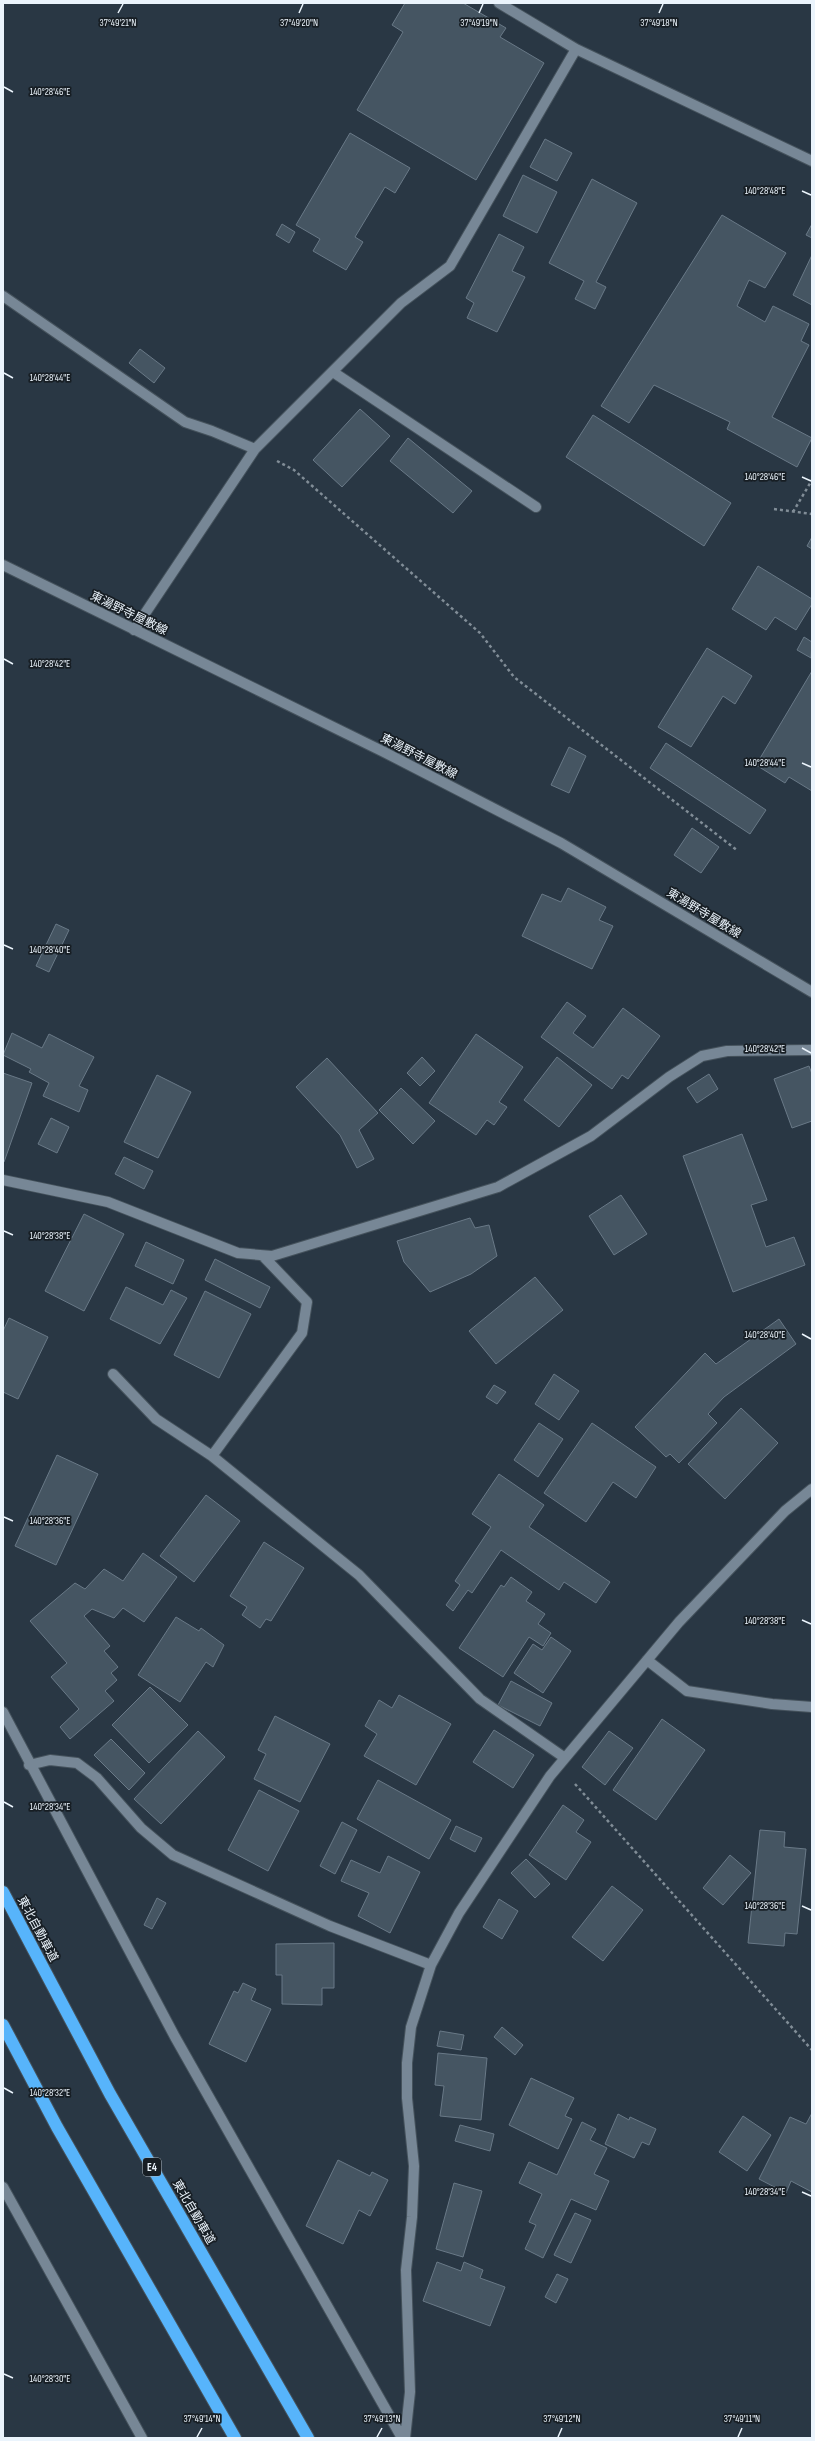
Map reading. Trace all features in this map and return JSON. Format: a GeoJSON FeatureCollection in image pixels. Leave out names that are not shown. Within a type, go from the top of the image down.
{"type":"FeatureCollection","features":[{"type":"Feature","properties":{"kind":"highway","name":"東北自動車道"},"geometry":{"type":"LineString","coordinates":[[3,1892],[110,2094],[308,2438]]}},
{"type":"Feature","properties":{"kind":"highway"},"geometry":{"type":"LineString","coordinates":[[3,2025],[57,2127],[235,2438]]}},
{"type":"Feature","properties":{"kind":"street"},"geometry":{"type":"LineString","coordinates":[[499,3],[576,49],[812,161]]}},
{"type":"Feature","properties":{"kind":"street"},"geometry":{"type":"LineString","coordinates":[[134,630],[255,449],[401,303],[450,266],[576,49]]}},
{"type":"Feature","properties":{"kind":"street"},"geometry":{"type":"LineString","coordinates":[[3,296],[185,422],[212,431],[255,449]]}},
{"type":"Feature","properties":{"kind":"street"},"geometry":{"type":"LineString","coordinates":[[333,372],[536,508]]}},
{"type":"Feature","properties":{"kind":"street","name":"東湯野寺屋敷線"},"geometry":{"type":"LineString","coordinates":[[3,566],[384,752],[560,843],[812,992]]}},
{"type":"Feature","properties":{"kind":"street"},"geometry":{"type":"LineString","coordinates":[[3,1180],[108,1202],[238,1253],[264,1257],[498,1188],[591,1136],[669,1077],[702,1056],[727,1051],[812,1050]]}},
{"type":"Feature","properties":{"kind":"street"},"geometry":{"type":"LineString","coordinates":[[212,1456],[302,1333],[307,1302],[264,1257]]}},
{"type":"Feature","properties":{"kind":"street"},"geometry":{"type":"LineString","coordinates":[[113,1374],[156,1419],[212,1456],[360,1575],[480,1700],[562,1762]]}},
{"type":"Feature","properties":{"kind":"street"},"geometry":{"type":"LineString","coordinates":[[404,2438],[410,2392],[406,2270],[414,2166],[407,2098],[407,2063],[411,2027],[431,1965],[459,1913],[562,1762],[679,1622],[785,1511],[812,1489]]}},
{"type":"Feature","properties":{"kind":"street"},"geometry":{"type":"LineString","coordinates":[[647,1660],[687,1690],[772,1704],[812,1707]]}},
{"type":"Feature","properties":{"kind":"street"},"geometry":{"type":"LineString","coordinates":[[3,1712],[29,1765],[175,2038],[404,2438]]}},
{"type":"Feature","properties":{"kind":"street"},"geometry":{"type":"LineString","coordinates":[[29,1765],[50,1760],[77,1763],[97,1778],[141,1828],[173,1855],[330,1926],[431,1965]]}},
{"type":"Feature","properties":{"kind":"street"},"geometry":{"type":"LineString","coordinates":[[3,2187],[142,2438]]}},
{"type":"Feature","properties":{"kind":"path"},"geometry":{"type":"LineString","coordinates":[[255,449],[294,470],[480,633],[514,677],[738,851]]}},
{"type":"Feature","properties":{"kind":"path"},"geometry":{"type":"LineString","coordinates":[[794,512],[812,480]]}},
{"type":"Feature","properties":{"kind":"path"},"geometry":{"type":"LineString","coordinates":[[774,509],[812,514]]}},
{"type":"Feature","properties":{"kind":"path"},"geometry":{"type":"LineString","coordinates":[[562,1762],[812,2050]]}},
{"type":"Feature","properties":{"kind":"building"},"geometry":{"type":"Polygon","coordinates":[[[405,3],[463,3],[506,28],[500,37],[544,63],[476,180],[357,110],[403,32],[392,25],[405,3]]]}},
{"type":"Feature","properties":{"kind":"building"},"geometry":{"type":"Polygon","coordinates":[[[350,133],[410,168],[395,193],[385,187],[355,237],[363,242],[346,270],[313,251],[320,239],[296,225],[350,133]]]}},
{"type":"Feature","properties":{"kind":"building"},"geometry":{"type":"Polygon","coordinates":[[[545,139],[572,153],[557,181],[530,167],[545,139]]]}},
{"type":"Feature","properties":{"kind":"building"},"geometry":{"type":"Polygon","coordinates":[[[523,175],[557,192],[537,233],[503,216],[523,175]]]}},
{"type":"Feature","properties":{"kind":"building"},"geometry":{"type":"Polygon","coordinates":[[[592,179],[637,203],[596,282],[606,287],[595,309],[575,299],[584,281],[549,263],[592,179]]]}},
{"type":"Feature","properties":{"kind":"building"},"geometry":{"type":"Polygon","coordinates":[[[722,215],[786,253],[765,288],[749,280],[737,306],[765,322],[773,306],[809,324],[801,341],[809,345],[772,417],[812,438],[797,467],[727,429],[730,422],[654,385],[629,423],[601,406],[722,215]]]}},
{"type":"Feature","properties":{"kind":"building"},"geometry":{"type":"Polygon","coordinates":[[[282,224],[295,232],[289,243],[276,235],[282,224]]]}},
{"type":"Feature","properties":{"kind":"building"},"geometry":{"type":"Polygon","coordinates":[[[812,224],[812,238],[806,235],[812,224]]]}},
{"type":"Feature","properties":{"kind":"building"},"geometry":{"type":"Polygon","coordinates":[[[499,234],[524,247],[512,271],[525,277],[497,332],[467,318],[474,303],[466,298],[499,234]]]}},
{"type":"Feature","properties":{"kind":"building"},"geometry":{"type":"Polygon","coordinates":[[[812,255],[812,305],[793,295],[812,255]]]}},
{"type":"Feature","properties":{"kind":"building"},"geometry":{"type":"Polygon","coordinates":[[[140,349],[165,368],[154,383],[129,363],[140,349]]]}},
{"type":"Feature","properties":{"kind":"building"},"geometry":{"type":"Polygon","coordinates":[[[360,409],[390,436],[342,487],[313,460],[360,409]]]}},
{"type":"Feature","properties":{"kind":"building"},"geometry":{"type":"Polygon","coordinates":[[[593,415],[731,503],[704,546],[566,457],[593,415]]]}},
{"type":"Feature","properties":{"kind":"building"},"geometry":{"type":"Polygon","coordinates":[[[408,438],[472,491],[453,513],[390,461],[408,438]]]}},
{"type":"Feature","properties":{"kind":"building"},"geometry":{"type":"Polygon","coordinates":[[[812,537],[812,549],[807,546],[812,537]]]}},
{"type":"Feature","properties":{"kind":"building"},"geometry":{"type":"Polygon","coordinates":[[[758,566],[812,599],[812,604],[796,630],[775,617],[766,630],[732,609],[758,566]]]}},
{"type":"Feature","properties":{"kind":"building"},"geometry":{"type":"Polygon","coordinates":[[[804,637],[812,642],[811,658],[797,650],[804,637]]]}},
{"type":"Feature","properties":{"kind":"building"},"geometry":{"type":"Polygon","coordinates":[[[707,648],[752,676],[735,704],[723,696],[691,747],[658,727],[707,648]]]}},
{"type":"Feature","properties":{"kind":"building"},"geometry":{"type":"Polygon","coordinates":[[[812,671],[812,791],[789,777],[785,783],[756,765],[812,671]]]}},
{"type":"Feature","properties":{"kind":"building"},"geometry":{"type":"Polygon","coordinates":[[[666,743],[766,810],[750,834],[650,768],[666,743]]]}},
{"type":"Feature","properties":{"kind":"building"},"geometry":{"type":"Polygon","coordinates":[[[569,747],[586,756],[569,793],[551,785],[569,747]]]}},
{"type":"Feature","properties":{"kind":"building"},"geometry":{"type":"Polygon","coordinates":[[[692,828],[719,847],[701,873],[674,855],[692,828]]]}},
{"type":"Feature","properties":{"kind":"building"},"geometry":{"type":"Polygon","coordinates":[[[568,888],[606,907],[599,920],[613,926],[592,969],[522,936],[542,894],[561,902],[568,888]]]}},
{"type":"Feature","properties":{"kind":"building"},"geometry":{"type":"Polygon","coordinates":[[[56,924],[69,930],[49,972],[36,966],[56,924]]]}},
{"type":"Feature","properties":{"kind":"building"},"geometry":{"type":"Polygon","coordinates":[[[567,1002],[586,1016],[573,1033],[593,1048],[623,1008],[660,1036],[628,1079],[622,1075],[612,1089],[541,1037],[567,1002]]]}},
{"type":"Feature","properties":{"kind":"building"},"geometry":{"type":"Polygon","coordinates":[[[12,1033],[42,1048],[49,1034],[94,1057],[79,1086],[88,1090],[79,1112],[43,1096],[49,1083],[29,1072],[31,1069],[3,1055],[12,1033]]]}},
{"type":"Feature","properties":{"kind":"building"},"geometry":{"type":"Polygon","coordinates":[[[476,1034],[523,1067],[499,1102],[507,1107],[494,1125],[487,1120],[476,1135],[429,1103],[476,1034]]]}},
{"type":"Feature","properties":{"kind":"building"},"geometry":{"type":"Polygon","coordinates":[[[422,1057],[435,1071],[420,1086],[407,1073],[422,1057]]]}},
{"type":"Feature","properties":{"kind":"building"},"geometry":{"type":"Polygon","coordinates":[[[557,1057],[592,1085],[559,1127],[524,1100],[557,1057]]]}},
{"type":"Feature","properties":{"kind":"building"},"geometry":{"type":"Polygon","coordinates":[[[327,1058],[378,1113],[359,1130],[374,1159],[357,1168],[340,1135],[296,1087],[327,1058]]]}},
{"type":"Feature","properties":{"kind":"building"},"geometry":{"type":"Polygon","coordinates":[[[809,1066],[812,1074],[812,1121],[792,1128],[774,1079],[809,1066]]]}},
{"type":"Feature","properties":{"kind":"building"},"geometry":{"type":"Polygon","coordinates":[[[3,1073],[32,1083],[4,1162],[3,1161],[3,1073]]]}},
{"type":"Feature","properties":{"kind":"building"},"geometry":{"type":"Polygon","coordinates":[[[709,1074],[718,1089],[697,1103],[687,1088],[709,1074]]]}},
{"type":"Feature","properties":{"kind":"building"},"geometry":{"type":"Polygon","coordinates":[[[157,1075],[191,1092],[158,1158],[124,1142],[157,1075]]]}},
{"type":"Feature","properties":{"kind":"building"},"geometry":{"type":"Polygon","coordinates":[[[401,1088],[435,1121],[413,1144],[379,1110],[401,1088]]]}},
{"type":"Feature","properties":{"kind":"building"},"geometry":{"type":"Polygon","coordinates":[[[51,1118],[69,1127],[57,1153],[38,1144],[51,1118]]]}},
{"type":"Feature","properties":{"kind":"building"},"geometry":{"type":"Polygon","coordinates":[[[742,1134],[767,1200],[751,1205],[766,1247],[794,1237],[805,1265],[733,1292],[683,1156],[742,1134]]]}},
{"type":"Feature","properties":{"kind":"building"},"geometry":{"type":"Polygon","coordinates":[[[124,1157],[153,1171],[144,1189],[115,1174],[124,1157]]]}},
{"type":"Feature","properties":{"kind":"building"},"geometry":{"type":"Polygon","coordinates":[[[621,1195],[647,1234],[614,1255],[589,1216],[621,1195]]]}},
{"type":"Feature","properties":{"kind":"building"},"geometry":{"type":"Polygon","coordinates":[[[84,1214],[124,1234],[84,1311],[45,1291],[84,1214]]]}},
{"type":"Feature","properties":{"kind":"building"},"geometry":{"type":"Polygon","coordinates":[[[470,1218],[475,1228],[489,1225],[497,1256],[471,1274],[430,1292],[404,1262],[397,1241],[470,1218]]]}},
{"type":"Feature","properties":{"kind":"building"},"geometry":{"type":"Polygon","coordinates":[[[146,1242],[184,1260],[173,1284],[135,1266],[146,1242]]]}},
{"type":"Feature","properties":{"kind":"building"},"geometry":{"type":"Polygon","coordinates":[[[215,1259],[270,1287],[260,1308],[205,1280],[215,1259]]]}},
{"type":"Feature","properties":{"kind":"building"},"geometry":{"type":"Polygon","coordinates":[[[535,1277],[563,1310],[496,1364],[469,1331],[535,1277]]]}},
{"type":"Feature","properties":{"kind":"building"},"geometry":{"type":"Polygon","coordinates":[[[126,1287],[163,1305],[171,1290],[187,1298],[160,1344],[110,1319],[126,1287]]]}},
{"type":"Feature","properties":{"kind":"building"},"geometry":{"type":"Polygon","coordinates":[[[205,1291],[251,1314],[219,1378],[174,1355],[205,1291]]]}},
{"type":"Feature","properties":{"kind":"building"},"geometry":{"type":"Polygon","coordinates":[[[9,1318],[48,1337],[18,1399],[3,1392],[3,1331],[9,1318]]]}},
{"type":"Feature","properties":{"kind":"building"},"geometry":{"type":"Polygon","coordinates":[[[779,1319],[796,1344],[724,1397],[708,1414],[717,1423],[679,1463],[670,1454],[666,1457],[635,1427],[705,1353],[716,1364],[779,1319]]]}},
{"type":"Feature","properties":{"kind":"building"},"geometry":{"type":"Polygon","coordinates":[[[554,1374],[579,1391],[559,1420],[535,1404],[554,1374]]]}},
{"type":"Feature","properties":{"kind":"building"},"geometry":{"type":"Polygon","coordinates":[[[494,1385],[506,1392],[497,1404],[486,1397],[494,1385]]]}},
{"type":"Feature","properties":{"kind":"building"},"geometry":{"type":"Polygon","coordinates":[[[741,1408],[778,1443],[725,1499],[688,1464],[741,1408]]]}},
{"type":"Feature","properties":{"kind":"building"},"geometry":{"type":"Polygon","coordinates":[[[539,1423],[563,1439],[538,1477],[514,1460],[539,1423]]]}},
{"type":"Feature","properties":{"kind":"building"},"geometry":{"type":"Polygon","coordinates":[[[592,1423],[656,1467],[636,1498],[613,1482],[586,1522],[544,1493],[592,1423]]]}},
{"type":"Feature","properties":{"kind":"building"},"geometry":{"type":"Polygon","coordinates":[[[57,1455],[98,1474],[56,1565],[15,1546],[57,1455]]]}},
{"type":"Feature","properties":{"kind":"building"},"geometry":{"type":"Polygon","coordinates":[[[499,1474],[544,1505],[529,1527],[610,1582],[596,1603],[564,1582],[559,1590],[501,1550],[472,1593],[468,1590],[453,1611],[446,1605],[460,1585],[455,1581],[491,1527],[472,1514],[499,1474]]]}},
{"type":"Feature","properties":{"kind":"building"},"geometry":{"type":"Polygon","coordinates":[[[206,1495],[240,1521],[194,1582],[160,1556],[206,1495]]]}},
{"type":"Feature","properties":{"kind":"building"},"geometry":{"type":"Polygon","coordinates":[[[264,1542],[304,1568],[271,1621],[266,1619],[260,1628],[242,1615],[247,1607],[230,1596],[264,1542]]]}},
{"type":"Feature","properties":{"kind":"building"},"geometry":{"type":"Polygon","coordinates":[[[143,1553],[177,1577],[144,1622],[123,1608],[114,1618],[92,1609],[84,1616],[110,1646],[104,1651],[118,1667],[111,1673],[117,1680],[105,1691],[114,1701],[70,1739],[60,1727],[79,1709],[51,1677],[67,1663],[30,1621],[75,1583],[85,1589],[104,1569],[123,1581],[143,1553]]]}},
{"type":"Feature","properties":{"kind":"building"},"geometry":{"type":"Polygon","coordinates":[[[511,1577],[532,1592],[526,1601],[545,1614],[538,1624],[551,1633],[543,1646],[529,1637],[503,1677],[459,1648],[501,1585],[504,1587],[511,1577]]]}},
{"type":"Feature","properties":{"kind":"building"},"geometry":{"type":"Polygon","coordinates":[[[176,1617],[199,1631],[201,1628],[224,1645],[213,1667],[206,1662],[180,1702],[138,1675],[176,1617]]]}},
{"type":"Feature","properties":{"kind":"building"},"geometry":{"type":"Polygon","coordinates":[[[551,1637],[571,1651],[543,1693],[514,1673],[533,1644],[542,1650],[551,1637]]]}},
{"type":"Feature","properties":{"kind":"building"},"geometry":{"type":"Polygon","coordinates":[[[511,1681],[552,1703],[540,1726],[498,1705],[511,1681]]]}},
{"type":"Feature","properties":{"kind":"building"},"geometry":{"type":"Polygon","coordinates":[[[150,1687],[188,1725],[149,1763],[112,1725],[150,1687]]]}},
{"type":"Feature","properties":{"kind":"building"},"geometry":{"type":"Polygon","coordinates":[[[399,1695],[451,1724],[416,1785],[364,1756],[377,1734],[365,1726],[379,1700],[392,1708],[399,1695]]]}},
{"type":"Feature","properties":{"kind":"building"},"geometry":{"type":"Polygon","coordinates":[[[275,1716],[330,1744],[300,1802],[254,1779],[266,1754],[258,1750],[275,1716]]]}},
{"type":"Feature","properties":{"kind":"building"},"geometry":{"type":"Polygon","coordinates":[[[662,1719],[705,1750],[656,1820],[613,1790],[662,1719]]]}},
{"type":"Feature","properties":{"kind":"building"},"geometry":{"type":"Polygon","coordinates":[[[494,1730],[534,1755],[513,1788],[473,1762],[494,1730]]]}},
{"type":"Feature","properties":{"kind":"building"},"geometry":{"type":"Polygon","coordinates":[[[198,1731],[225,1757],[161,1824],[134,1799],[198,1731]]]}},
{"type":"Feature","properties":{"kind":"building"},"geometry":{"type":"Polygon","coordinates":[[[609,1731],[633,1748],[605,1785],[582,1767],[609,1731]]]}},
{"type":"Feature","properties":{"kind":"building"},"geometry":{"type":"Polygon","coordinates":[[[111,1739],[145,1773],[129,1790],[94,1755],[111,1739]]]}},
{"type":"Feature","properties":{"kind":"building"},"geometry":{"type":"Polygon","coordinates":[[[378,1780],[451,1820],[429,1859],[357,1819],[378,1780]]]}},
{"type":"Feature","properties":{"kind":"building"},"geometry":{"type":"Polygon","coordinates":[[[259,1790],[299,1811],[268,1871],[228,1850],[259,1790]]]}},
{"type":"Feature","properties":{"kind":"building"},"geometry":{"type":"Polygon","coordinates":[[[563,1805],[584,1820],[576,1832],[591,1842],[566,1880],[529,1855],[563,1805]]]}},
{"type":"Feature","properties":{"kind":"building"},"geometry":{"type":"Polygon","coordinates":[[[342,1822],[357,1830],[335,1874],[320,1866],[342,1822]]]}},
{"type":"Feature","properties":{"kind":"building"},"geometry":{"type":"Polygon","coordinates":[[[456,1826],[482,1838],[475,1852],[450,1839],[456,1826]]]}},
{"type":"Feature","properties":{"kind":"building"},"geometry":{"type":"Polygon","coordinates":[[[760,1830],[785,1832],[784,1847],[806,1849],[797,1934],[785,1933],[784,1946],[748,1943],[760,1830]]]}},
{"type":"Feature","properties":{"kind":"building"},"geometry":{"type":"Polygon","coordinates":[[[730,1855],[751,1873],[723,1905],[703,1888],[730,1855]]]}},
{"type":"Feature","properties":{"kind":"building"},"geometry":{"type":"Polygon","coordinates":[[[388,1856],[420,1872],[390,1933],[358,1916],[369,1893],[341,1881],[351,1860],[380,1873],[388,1856]]]}},
{"type":"Feature","properties":{"kind":"building"},"geometry":{"type":"Polygon","coordinates":[[[526,1859],[550,1884],[535,1898],[511,1873],[526,1859]]]}},
{"type":"Feature","properties":{"kind":"building"},"geometry":{"type":"Polygon","coordinates":[[[612,1886],[643,1910],[603,1961],[572,1937],[612,1886]]]}},
{"type":"Feature","properties":{"kind":"building"},"geometry":{"type":"Polygon","coordinates":[[[157,1898],[166,1903],[152,1929],[144,1925],[157,1898]]]}},
{"type":"Feature","properties":{"kind":"building"},"geometry":{"type":"Polygon","coordinates":[[[499,1899],[518,1911],[502,1939],[483,1927],[499,1899]]]}},
{"type":"Feature","properties":{"kind":"building"},"geometry":{"type":"Polygon","coordinates":[[[334,1943],[334,1988],[322,1988],[322,2005],[282,2004],[282,1975],[276,1975],[276,1944],[334,1943]]]}},
{"type":"Feature","properties":{"kind":"building"},"geometry":{"type":"Polygon","coordinates":[[[243,1983],[256,1989],[251,2000],[271,2009],[246,2062],[209,2044],[234,1991],[238,1993],[243,1983]]]}},
{"type":"Feature","properties":{"kind":"building"},"geometry":{"type":"Polygon","coordinates":[[[502,2027],[523,2045],[515,2055],[494,2037],[502,2027]]]}},
{"type":"Feature","properties":{"kind":"building"},"geometry":{"type":"Polygon","coordinates":[[[440,2031],[464,2035],[461,2050],[437,2046],[440,2031]]]}},
{"type":"Feature","properties":{"kind":"building"},"geometry":{"type":"Polygon","coordinates":[[[438,2053],[487,2058],[481,2120],[440,2116],[444,2086],[435,2085],[438,2053]]]}},
{"type":"Feature","properties":{"kind":"building"},"geometry":{"type":"Polygon","coordinates":[[[531,2078],[574,2098],[565,2116],[572,2119],[558,2149],[509,2125],[531,2078]]]}},
{"type":"Feature","properties":{"kind":"building"},"geometry":{"type":"Polygon","coordinates":[[[812,2113],[812,2192],[791,2181],[786,2193],[759,2179],[790,2117],[806,2124],[812,2113]]]}},
{"type":"Feature","properties":{"kind":"building"},"geometry":{"type":"Polygon","coordinates":[[[618,2114],[629,2120],[630,2117],[656,2129],[649,2145],[642,2142],[634,2158],[605,2144],[618,2114]]]}},
{"type":"Feature","properties":{"kind":"building"},"geometry":{"type":"Polygon","coordinates":[[[743,2116],[771,2135],[747,2171],[719,2152],[743,2116]]]}},
{"type":"Feature","properties":{"kind":"building"},"geometry":{"type":"Polygon","coordinates":[[[582,2122],[596,2129],[590,2140],[607,2148],[594,2174],[609,2181],[596,2210],[571,2199],[543,2258],[525,2249],[536,2225],[529,2222],[542,2194],[519,2183],[529,2162],[557,2175],[582,2122]]]}},
{"type":"Feature","properties":{"kind":"building"},"geometry":{"type":"Polygon","coordinates":[[[460,2125],[494,2134],[490,2151],[455,2141],[460,2125]]]}},
{"type":"Feature","properties":{"kind":"building"},"geometry":{"type":"Polygon","coordinates":[[[338,2160],[370,2176],[372,2172],[388,2180],[370,2216],[359,2210],[343,2244],[306,2226],[338,2160]]]}},
{"type":"Feature","properties":{"kind":"building"},"geometry":{"type":"Polygon","coordinates":[[[454,2183],[482,2191],[463,2257],[436,2249],[454,2183]]]}},
{"type":"Feature","properties":{"kind":"building"},"geometry":{"type":"Polygon","coordinates":[[[575,2213],[591,2220],[571,2263],[554,2255],[575,2213]]]}},
{"type":"Feature","properties":{"kind":"building"},"geometry":{"type":"Polygon","coordinates":[[[437,2262],[461,2271],[464,2262],[483,2270],[480,2278],[505,2287],[490,2326],[423,2301],[437,2262]]]}},
{"type":"Feature","properties":{"kind":"building"},"geometry":{"type":"Polygon","coordinates":[[[557,2274],[568,2279],[556,2303],[545,2297],[557,2274]]]}}]}
